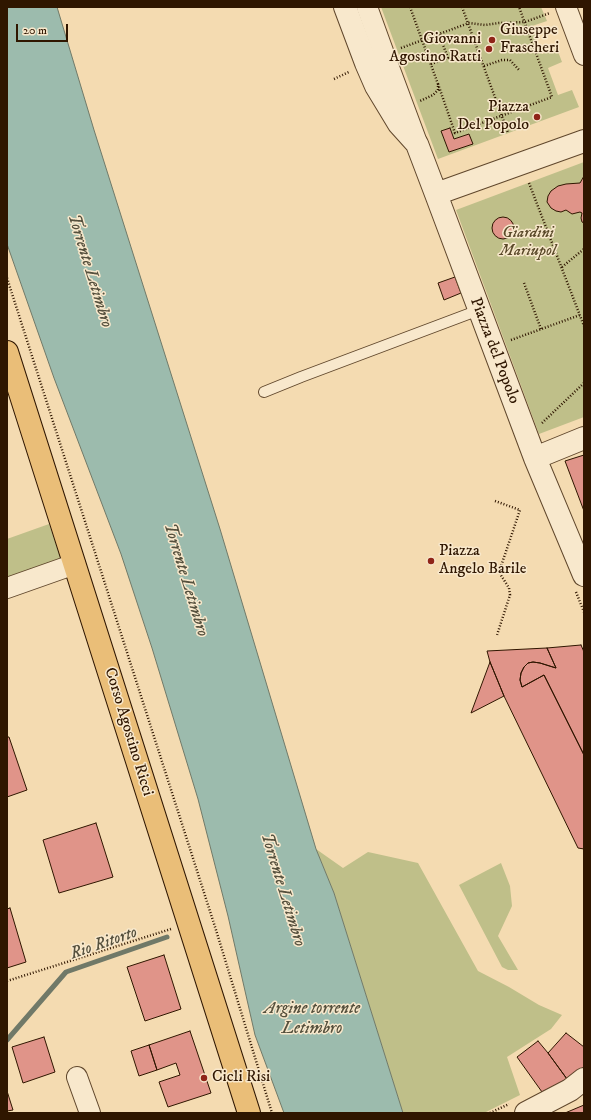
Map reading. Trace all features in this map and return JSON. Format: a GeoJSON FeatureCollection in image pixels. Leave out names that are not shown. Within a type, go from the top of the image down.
{"type":"FeatureCollection","features":[{"type":"Feature","properties":{"kind":"main road","name":"Corso Agostino Ricci"},"geometry":{"type":"LineString","coordinates":[[7,352],[248,1113]]}},
{"type":"Feature","properties":{"kind":"street"},"geometry":{"type":"LineString","coordinates":[[346,7],[376,86],[399,124],[417,144]]}},
{"type":"Feature","properties":{"kind":"street","name":"Piazza del Popolo"},"geometry":{"type":"LineString","coordinates":[[367,7],[535,458],[584,575]]}},
{"type":"Feature","properties":{"kind":"street"},"geometry":{"type":"LineString","coordinates":[[559,9],[580,33],[584,55]]}},
{"type":"Feature","properties":{"kind":"street"},"geometry":{"type":"LineString","coordinates":[[436,194],[584,141]]}},
{"type":"Feature","properties":{"kind":"street"},"geometry":{"type":"LineString","coordinates":[[535,458],[584,438]]}},
{"type":"Feature","properties":{"kind":"street"},"geometry":{"type":"LineString","coordinates":[[7,588],[75,564]]}},
{"type":"Feature","properties":{"kind":"street"},"geometry":{"type":"LineString","coordinates":[[77,1078],[90,1113]]}},
{"type":"Feature","properties":{"kind":"street"},"geometry":{"type":"LineString","coordinates":[[526,1113],[570,1090],[584,1079]]}},
{"type":"Feature","properties":{"kind":"lane"},"geometry":{"type":"LineString","coordinates":[[264,392],[479,310]]}},
{"type":"Feature","properties":{"kind":"path"},"geometry":{"type":"LineString","coordinates":[[410,7],[455,133],[552,97],[519,7]]}},
{"type":"Feature","properties":{"kind":"path"},"geometry":{"type":"LineString","coordinates":[[462,7],[508,133]]}},
{"type":"Feature","properties":{"kind":"path"},"geometry":{"type":"LineString","coordinates":[[397,50],[469,23],[485,24],[525,22],[559,9]]}},
{"type":"Feature","properties":{"kind":"path"},"geometry":{"type":"LineString","coordinates":[[431,64],[448,58],[439,34]]}},
{"type":"Feature","properties":{"kind":"path"},"geometry":{"type":"LineString","coordinates":[[484,66],[502,60],[510,60],[519,70]]}},
{"type":"Feature","properties":{"kind":"path"},"geometry":{"type":"LineString","coordinates":[[403,107],[433,94],[438,90],[438,84]]}},
{"type":"Feature","properties":{"kind":"path"},"geometry":{"type":"LineString","coordinates":[[529,183],[584,326]]}},
{"type":"Feature","properties":{"kind":"path"},"geometry":{"type":"LineString","coordinates":[[562,267],[584,249]]}},
{"type":"Feature","properties":{"kind":"path"},"geometry":{"type":"LineString","coordinates":[[7,278],[214,923],[272,1113]]}},
{"type":"Feature","properties":{"kind":"path"},"geometry":{"type":"LineString","coordinates":[[524,283],[541,330]]}},
{"type":"Feature","properties":{"kind":"path"},"geometry":{"type":"LineString","coordinates":[[505,342],[580,315]]}},
{"type":"Feature","properties":{"kind":"path"},"geometry":{"type":"LineString","coordinates":[[537,427],[584,383]]}},
{"type":"Feature","properties":{"kind":"path"},"geometry":{"type":"LineString","coordinates":[[495,501],[520,510],[499,572],[509,588],[510,594],[497,636]]}},
{"type":"Feature","properties":{"kind":"path"},"geometry":{"type":"LineString","coordinates":[[7,981],[188,923]]}},
{"type":"Feature","properties":{"kind":"green space"},"geometry":{"type":"Polygon","coordinates":[[[381,7],[541,7],[547,21],[532,26],[542,54],[557,49],[562,62],[548,68],[558,95],[572,90],[579,107],[438,159],[381,7]]]}},
{"type":"Feature","properties":{"kind":"green space","name":"Giardini Mariupol"},"geometry":{"type":"Polygon","coordinates":[[[584,162],[584,417],[539,434],[456,210],[584,162]]]}},
{"type":"Feature","properties":{"kind":"green space"},"geometry":{"type":"Polygon","coordinates":[[[49,524],[62,562],[7,582],[7,539],[49,524]]]}},
{"type":"Feature","properties":{"kind":"green space"},"geometry":{"type":"Polygon","coordinates":[[[316,849],[343,868],[368,852],[418,863],[478,971],[539,1005],[562,1015],[551,1029],[507,1057],[520,1095],[484,1113],[403,1113],[334,893],[316,849]]]}},
{"type":"Feature","properties":{"kind":"green space"},"geometry":{"type":"Polygon","coordinates":[[[501,863],[510,886],[512,906],[498,936],[518,970],[508,970],[502,967],[459,885],[501,863]]]}},
{"type":"Feature","properties":{"kind":"water","name":"Argine torrente Letimbro"},"geometry":{"type":"Polygon","coordinates":[[[7,7],[57,7],[94,130],[220,529],[316,849],[334,893],[403,1113],[284,1113],[255,1035],[228,916],[198,799],[152,648],[121,554],[54,378],[7,244],[7,7]]]}},
{"type":"Feature","properties":{"kind":"building"},"geometry":{"type":"Polygon","coordinates":[[[450,128],[454,139],[469,134],[473,144],[449,152],[441,131],[450,128]]]}},
{"type":"Feature","properties":{"kind":"building"},"geometry":{"type":"Polygon","coordinates":[[[584,176],[584,223],[582,222],[581,218],[582,213],[572,214],[566,210],[561,212],[556,211],[551,208],[547,202],[551,191],[558,186],[580,183],[584,176]]]}},
{"type":"Feature","properties":{"kind":"building"},"geometry":{"type":"Polygon","coordinates":[[[503,217],[511,220],[514,228],[511,236],[503,239],[495,236],[492,228],[495,220],[503,217]]]}},
{"type":"Feature","properties":{"kind":"building"},"geometry":{"type":"Polygon","coordinates":[[[455,277],[461,293],[444,300],[438,283],[455,277]]]}},
{"type":"Feature","properties":{"kind":"building"},"geometry":{"type":"Polygon","coordinates":[[[584,455],[584,511],[565,461],[584,455]]]}},
{"type":"Feature","properties":{"kind":"building"},"geometry":{"type":"Polygon","coordinates":[[[581,645],[584,652],[584,755],[544,675],[522,687],[520,680],[521,673],[528,663],[540,663],[556,668],[547,648],[581,645]]]}},
{"type":"Feature","properties":{"kind":"building"},"geometry":{"type":"Polygon","coordinates":[[[547,648],[556,668],[540,663],[528,663],[521,673],[520,680],[522,687],[544,675],[584,755],[584,849],[578,848],[504,696],[487,651],[547,648]]]}},
{"type":"Feature","properties":{"kind":"building"},"geometry":{"type":"Polygon","coordinates":[[[490,662],[504,696],[471,713],[490,662]]]}},
{"type":"Feature","properties":{"kind":"building"},"geometry":{"type":"Polygon","coordinates":[[[7,737],[9,737],[27,790],[7,797],[7,737]]]}},
{"type":"Feature","properties":{"kind":"building"},"geometry":{"type":"Polygon","coordinates":[[[96,823],[113,877],[59,893],[43,840],[96,823]]]}},
{"type":"Feature","properties":{"kind":"building"},"geometry":{"type":"Polygon","coordinates":[[[10,908],[26,962],[7,968],[7,909],[10,908]]]}},
{"type":"Feature","properties":{"kind":"building"},"geometry":{"type":"Polygon","coordinates":[[[164,955],[181,1009],[145,1021],[127,967],[164,955]]]}},
{"type":"Feature","properties":{"kind":"building"},"geometry":{"type":"Polygon","coordinates":[[[190,1031],[211,1093],[168,1107],[159,1082],[180,1075],[176,1063],[157,1070],[149,1045],[190,1031]]]}},
{"type":"Feature","properties":{"kind":"building"},"geometry":{"type":"Polygon","coordinates":[[[566,1033],[584,1047],[584,1067],[567,1079],[548,1053],[566,1033]]]}},
{"type":"Feature","properties":{"kind":"building"},"geometry":{"type":"Polygon","coordinates":[[[44,1037],[55,1072],[23,1083],[12,1047],[44,1037]]]}},
{"type":"Feature","properties":{"kind":"building"},"geometry":{"type":"Polygon","coordinates":[[[538,1041],[567,1079],[542,1092],[517,1057],[538,1041]]]}},
{"type":"Feature","properties":{"kind":"building"},"geometry":{"type":"Polygon","coordinates":[[[149,1045],[157,1070],[139,1076],[131,1051],[149,1045]]]}},
{"type":"Feature","properties":{"kind":"building"},"geometry":{"type":"Polygon","coordinates":[[[7,1091],[13,1110],[7,1111],[7,1091]]]}},
{"type":"Feature","properties":{"kind":"building"},"geometry":{"type":"Polygon","coordinates":[[[584,1105],[584,1113],[565,1113],[584,1105]]]}},
{"type":"Feature","properties":{"kind":"waterway","name":"Rio Ritorto"},"geometry":{"type":"LineString","coordinates":[[7,1040],[66,972],[167,937]]}},
{"type":"Feature","properties":{"kind":"place","name":"Giuseppe Frascheri"},"geometry":{"type":"Point","coordinates":[492,40]}},
{"type":"Feature","properties":{"kind":"place","name":"Giovanni Agostino Ratti"},"geometry":{"type":"Point","coordinates":[489,49]}},
{"type":"Feature","properties":{"kind":"place","name":"Piazza Del Popolo"},"geometry":{"type":"Point","coordinates":[537,117]}},
{"type":"Feature","properties":{"kind":"place","name":"Piazza Angelo Barile"},"geometry":{"type":"Point","coordinates":[431,561]}},
{"type":"Feature","properties":{"kind":"place","name":"Cicli Risi"},"geometry":{"type":"Point","coordinates":[204,1078]}},
{"type":"Feature","properties":{"kind":"water label","name":"Torrente Letimbro"},"geometry":{"type":"Point","coordinates":[89,271]}},
{"type":"Feature","properties":{"kind":"water label","name":"Torrente Letimbro"},"geometry":{"type":"Point","coordinates":[185,580]}},
{"type":"Feature","properties":{"kind":"water label","name":"Torrente Letimbro"},"geometry":{"type":"Point","coordinates":[282,890]}}]}
